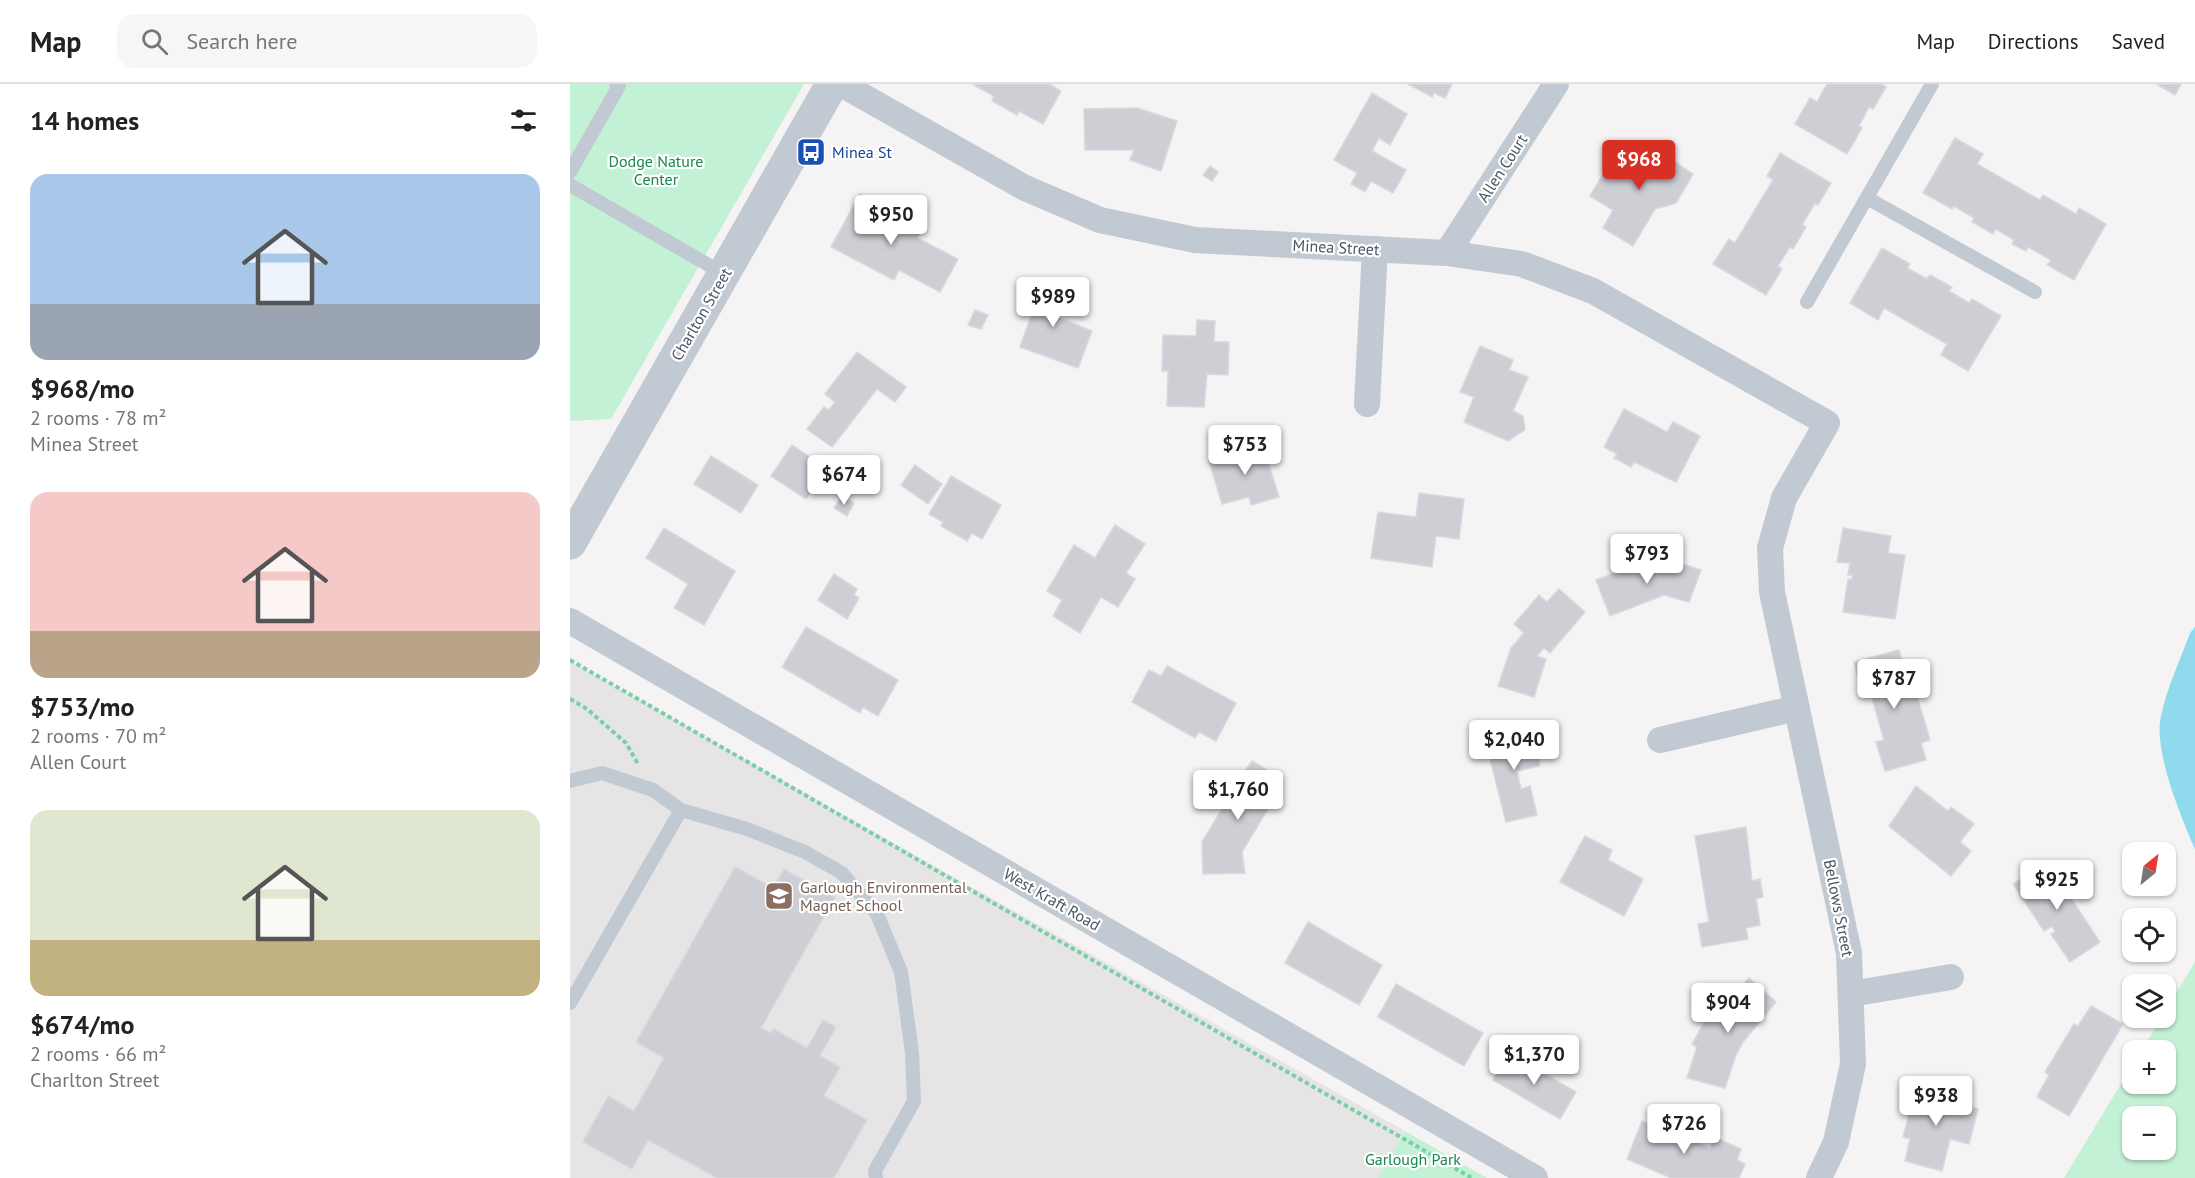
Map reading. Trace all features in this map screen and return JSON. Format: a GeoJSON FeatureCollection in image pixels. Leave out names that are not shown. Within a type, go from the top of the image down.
{"type":"FeatureCollection","features":[{"type":"Feature","properties":{"kind":"street","name":"Charlton Street"},"geometry":{"type":"LineString","coordinates":[[570,543],[584,508],[724,274],[832,84]]}},
{"type":"Feature","properties":{"kind":"street","name":"Minea Street"},"geometry":{"type":"LineString","coordinates":[[841,84],[1025,188],[1100,220],[1195,240],[1447,253],[1522,264],[1593,291],[1827,423]]}},
{"type":"Feature","properties":{"kind":"street","name":"Allen Court"},"geometry":{"type":"LineString","coordinates":[[1447,253],[1556,84]]}},
{"type":"Feature","properties":{"kind":"street"},"geometry":{"type":"LineString","coordinates":[[1367,404],[1375,249]]}},
{"type":"Feature","properties":{"kind":"street","name":"Bellows Street"},"geometry":{"type":"LineString","coordinates":[[1819,1178],[1836,1142],[1853,1064],[1849,953],[1772,592],[1770,548],[1784,498],[1827,423]]}},
{"type":"Feature","properties":{"kind":"street","name":"West Kraft Road"},"geometry":{"type":"LineString","coordinates":[[570,621],[1535,1178]]}},
{"type":"Feature","properties":{"kind":"street"},"geometry":{"type":"LineString","coordinates":[[1660,740],[1797,708]]}},
{"type":"Feature","properties":{"kind":"street"},"geometry":{"type":"LineString","coordinates":[[1851,994],[1951,976]]}},
{"type":"Feature","properties":{"kind":"lane"},"geometry":{"type":"LineString","coordinates":[[570,172],[620,86],[616,84]]}},
{"type":"Feature","properties":{"kind":"lane"},"geometry":{"type":"LineString","coordinates":[[1808,302],[1932,84]]}},
{"type":"Feature","properties":{"kind":"lane"},"geometry":{"type":"LineString","coordinates":[[570,185],[724,274]]}},
{"type":"Feature","properties":{"kind":"lane"},"geometry":{"type":"LineString","coordinates":[[1867,198],[2035,292]]}},
{"type":"Feature","properties":{"kind":"lane"},"geometry":{"type":"LineString","coordinates":[[570,781],[602,773],[653,790],[681,810],[747,829],[805,852],[842,873],[877,914],[901,972],[912,1053],[914,1101],[875,1171],[876,1178]]}},
{"type":"Feature","properties":{"kind":"lane"},"geometry":{"type":"LineString","coordinates":[[570,1003],[681,810]]}},
{"type":"Feature","properties":{"kind":"path"},"geometry":{"type":"LineString","coordinates":[[570,660],[1472,1178]]}},
{"type":"Feature","properties":{"kind":"path"},"geometry":{"type":"LineString","coordinates":[[570,699],[587,709],[626,743],[653,790]]}},
{"type":"Feature","properties":{"kind":"shaded area","name":"Garlough Environmental Magnet School"},"geometry":{"type":"Polygon","coordinates":[[[570,661],[1405,1131],[1378,1178],[570,1178],[570,661]]]}},
{"type":"Feature","properties":{"kind":"green space","name":"Dodge Nature Center"},"geometry":{"type":"Polygon","coordinates":[[[570,84],[804,84],[611,419],[570,421],[570,84]]]}},
{"type":"Feature","properties":{"kind":"green space"},"geometry":{"type":"Polygon","coordinates":[[[2195,962],[2195,1178],[2064,1178],[2122,1082],[2122,1094],[2176,1094],[2176,1040],[2148,1040],[2155,1028],[2176,1028],[2176,993],[2195,962]]]}},
{"type":"Feature","properties":{"kind":"green space","name":"Garlough Park"},"geometry":{"type":"Polygon","coordinates":[[[1405,1131],[1487,1178],[1378,1178],[1405,1131]]]}},
{"type":"Feature","properties":{"kind":"water"},"geometry":{"type":"Polygon","coordinates":[[[2195,627],[2195,849],[2170,783],[2161,747],[2160,730],[2161,716],[2170,685],[2190,633],[2195,627]]]}},
{"type":"Feature","properties":{"kind":"building"},"geometry":{"type":"Polygon","coordinates":[[[972,84],[1049,84],[1061,91],[1043,124],[1019,111],[1017,115],[992,101],[994,96],[972,84]]]}},
{"type":"Feature","properties":{"kind":"building"},"geometry":{"type":"Polygon","coordinates":[[[1408,84],[1452,84],[1445,98],[1434,93],[1432,97],[1408,84]]]}},
{"type":"Feature","properties":{"kind":"building"},"geometry":{"type":"Polygon","coordinates":[[[1827,84],[1882,84],[1886,87],[1873,109],[1869,107],[1859,126],[1862,128],[1847,154],[1795,124],[1810,98],[1817,102],[1827,84]]]}},
{"type":"Feature","properties":{"kind":"building"},"geometry":{"type":"Polygon","coordinates":[[[2156,84],[2181,84],[2175,95],[2156,84]]]}},
{"type":"Feature","properties":{"kind":"building"},"geometry":{"type":"Polygon","coordinates":[[[1372,93],[1407,114],[1390,145],[1379,138],[1372,151],[1406,170],[1393,193],[1371,181],[1365,192],[1351,184],[1357,173],[1334,160],[1372,93]]]}},
{"type":"Feature","properties":{"kind":"building"},"geometry":{"type":"Polygon","coordinates":[[[1137,108],[1177,121],[1161,171],[1130,160],[1134,150],[1085,150],[1084,109],[1137,108]]]}},
{"type":"Feature","properties":{"kind":"building"},"geometry":{"type":"Polygon","coordinates":[[[1955,138],[1983,154],[1977,164],[2040,200],[2043,195],[2076,214],[2079,208],[2106,224],[2074,280],[2047,265],[2051,260],[2028,247],[2026,251],[2012,244],[2014,240],[1996,229],[1993,234],[1972,222],[1974,218],[1954,206],[1952,209],[1923,193],[1955,138]]]}},
{"type":"Feature","properties":{"kind":"building"},"geometry":{"type":"Polygon","coordinates":[[[1649,145],[1693,174],[1676,203],[1655,209],[1633,246],[1603,228],[1613,210],[1590,196],[1617,150],[1638,163],[1649,145]]]}},
{"type":"Feature","properties":{"kind":"building"},"geometry":{"type":"Polygon","coordinates":[[[1780,153],[1831,183],[1818,205],[1815,203],[1802,225],[1806,227],[1793,249],[1790,247],[1778,266],[1782,269],[1766,295],[1713,264],[1729,239],[1735,243],[1773,180],[1767,176],[1780,153]]]}},
{"type":"Feature","properties":{"kind":"building"},"geometry":{"type":"Polygon","coordinates":[[[1210,166],[1218,172],[1212,181],[1203,175],[1210,166]]]}},
{"type":"Feature","properties":{"kind":"building"},"geometry":{"type":"Polygon","coordinates":[[[860,194],[884,207],[882,211],[921,231],[917,238],[958,259],[940,292],[899,270],[894,280],[831,247],[860,194]]]}},
{"type":"Feature","properties":{"kind":"building"},"geometry":{"type":"Polygon","coordinates":[[[1882,248],[1910,264],[1907,268],[1927,279],[1930,275],[1952,287],[1949,291],[1969,303],[1972,299],[2001,316],[1968,371],[1941,355],[1947,344],[1884,308],[1878,320],[1850,303],[1882,248]]]}},
{"type":"Feature","properties":{"kind":"building"},"geometry":{"type":"Polygon","coordinates":[[[1035,281],[1067,293],[1057,317],[1092,331],[1078,368],[1020,347],[1032,313],[1024,311],[1035,281]]]}},
{"type":"Feature","properties":{"kind":"building"},"geometry":{"type":"Polygon","coordinates":[[[975,310],[988,315],[981,329],[968,325],[975,310]]]}},
{"type":"Feature","properties":{"kind":"building"},"geometry":{"type":"Polygon","coordinates":[[[1197,320],[1215,321],[1214,342],[1229,342],[1228,375],[1207,374],[1204,407],[1167,406],[1168,371],[1162,371],[1163,335],[1196,336],[1197,320]]]}},
{"type":"Feature","properties":{"kind":"building"},"geometry":{"type":"Polygon","coordinates":[[[1480,346],[1513,360],[1509,370],[1528,377],[1513,411],[1523,416],[1525,430],[1508,441],[1464,422],[1474,397],[1460,392],[1480,346]]]}},
{"type":"Feature","properties":{"kind":"building"},"geometry":{"type":"Polygon","coordinates":[[[857,352],[906,387],[895,402],[877,389],[832,447],[807,429],[824,407],[829,410],[835,402],[825,394],[857,352]]]}},
{"type":"Feature","properties":{"kind":"building"},"geometry":{"type":"Polygon","coordinates":[[[1624,409],[1667,432],[1673,422],[1700,436],[1676,482],[1634,462],[1631,467],[1614,458],[1617,454],[1604,447],[1624,409]]]}},
{"type":"Feature","properties":{"kind":"building"},"geometry":{"type":"Polygon","coordinates":[[[1262,442],[1279,497],[1251,505],[1249,497],[1222,504],[1209,461],[1262,442]]]}},
{"type":"Feature","properties":{"kind":"building"},"geometry":{"type":"Polygon","coordinates":[[[792,445],[826,468],[806,499],[771,476],[792,445]]]}},
{"type":"Feature","properties":{"kind":"building"},"geometry":{"type":"Polygon","coordinates":[[[711,456],[758,485],[741,513],[694,484],[711,456]]]}},
{"type":"Feature","properties":{"kind":"building"},"geometry":{"type":"Polygon","coordinates":[[[915,465],[942,484],[928,504],[901,485],[915,465]]]}},
{"type":"Feature","properties":{"kind":"building"},"geometry":{"type":"Polygon","coordinates":[[[951,476],[1001,505],[982,539],[972,533],[967,541],[941,526],[943,522],[929,514],[951,476]]]}},
{"type":"Feature","properties":{"kind":"building"},"geometry":{"type":"Polygon","coordinates":[[[1419,493],[1464,499],[1459,539],[1436,536],[1432,567],[1371,558],[1378,512],[1416,517],[1419,493]]]}},
{"type":"Feature","properties":{"kind":"building"},"geometry":{"type":"Polygon","coordinates":[[[842,496],[854,503],[847,516],[834,508],[842,496]]]}},
{"type":"Feature","properties":{"kind":"building"},"geometry":{"type":"Polygon","coordinates":[[[1115,525],[1145,544],[1126,573],[1135,579],[1118,607],[1101,597],[1080,633],[1053,616],[1062,600],[1047,591],[1074,545],[1095,558],[1115,525]]]}},
{"type":"Feature","properties":{"kind":"building"},"geometry":{"type":"Polygon","coordinates":[[[664,528],[735,571],[704,625],[674,608],[688,584],[646,558],[664,528]]]}},
{"type":"Feature","properties":{"kind":"building"},"geometry":{"type":"Polygon","coordinates":[[[1843,528],[1891,536],[1888,553],[1905,555],[1895,619],[1843,612],[1848,579],[1852,579],[1852,575],[1848,575],[1850,563],[1837,562],[1843,528]]]}},
{"type":"Feature","properties":{"kind":"building"},"geometry":{"type":"Polygon","coordinates":[[[1655,559],[1659,567],[1674,561],[1701,570],[1689,602],[1664,595],[1610,616],[1596,580],[1655,559]]]}},
{"type":"Feature","properties":{"kind":"building"},"geometry":{"type":"Polygon","coordinates":[[[834,574],[857,589],[854,595],[859,598],[847,619],[818,600],[834,574]]]}},
{"type":"Feature","properties":{"kind":"building"},"geometry":{"type":"Polygon","coordinates":[[[1559,589],[1585,612],[1550,653],[1544,648],[1537,656],[1546,659],[1534,697],[1498,686],[1511,648],[1524,633],[1514,624],[1539,595],[1547,602],[1559,589]]]}},
{"type":"Feature","properties":{"kind":"building"},"geometry":{"type":"Polygon","coordinates":[[[806,627],[898,680],[878,716],[863,707],[860,713],[782,667],[806,627]]]}},
{"type":"Feature","properties":{"kind":"building"},"geometry":{"type":"Polygon","coordinates":[[[1899,650],[1907,680],[1912,679],[1930,740],[1921,743],[1926,760],[1885,771],[1876,742],[1884,740],[1870,691],[1863,694],[1854,662],[1899,650]]]}},
{"type":"Feature","properties":{"kind":"building"},"geometry":{"type":"Polygon","coordinates":[[[1167,666],[1236,703],[1216,741],[1199,732],[1195,738],[1132,702],[1149,670],[1161,676],[1167,666]]]}},
{"type":"Feature","properties":{"kind":"building"},"geometry":{"type":"Polygon","coordinates":[[[1532,728],[1540,766],[1517,771],[1521,789],[1530,786],[1537,815],[1506,822],[1485,739],[1532,728]]]}},
{"type":"Feature","properties":{"kind":"building"},"geometry":{"type":"Polygon","coordinates":[[[1252,761],[1279,777],[1272,790],[1277,794],[1242,852],[1245,873],[1203,874],[1202,842],[1223,807],[1218,804],[1231,782],[1235,785],[1252,761]]]}},
{"type":"Feature","properties":{"kind":"building"},"geometry":{"type":"Polygon","coordinates":[[[1916,786],[1948,811],[1951,807],[1974,824],[1960,842],[1971,851],[1951,876],[1889,826],[1916,786]]]}},
{"type":"Feature","properties":{"kind":"building"},"geometry":{"type":"Polygon","coordinates":[[[1746,827],[1752,881],[1760,879],[1763,897],[1756,899],[1760,925],[1746,928],[1748,939],[1702,947],[1698,924],[1709,922],[1695,836],[1746,827]]]}},
{"type":"Feature","properties":{"kind":"building"},"geometry":{"type":"Polygon","coordinates":[[[1585,836],[1612,850],[1608,860],[1643,879],[1624,916],[1560,882],[1585,836]]]}},
{"type":"Feature","properties":{"kind":"building"},"geometry":{"type":"Polygon","coordinates":[[[2047,862],[2100,942],[2070,962],[2051,934],[2055,932],[2052,926],[2044,931],[2013,884],[2047,862]]]}},
{"type":"Feature","properties":{"kind":"building"},"geometry":{"type":"Polygon","coordinates":[[[735,867],[773,888],[784,869],[835,897],[761,1028],[771,1033],[774,1029],[807,1048],[823,1020],[836,1027],[820,1056],[840,1067],[824,1096],[867,1120],[834,1178],[717,1178],[648,1140],[632,1169],[583,1142],[608,1096],[634,1111],[664,1058],[636,1042],[735,867]]]}},
{"type":"Feature","properties":{"kind":"building"},"geometry":{"type":"Polygon","coordinates":[[[1308,922],[1382,965],[1359,1005],[1285,963],[1308,922]]]}},
{"type":"Feature","properties":{"kind":"building"},"geometry":{"type":"Polygon","coordinates":[[[1749,978],[1776,1002],[1743,1042],[1725,1088],[1687,1078],[1697,1047],[1692,1044],[1710,1012],[1714,1014],[1749,978]]]}},
{"type":"Feature","properties":{"kind":"building"},"geometry":{"type":"Polygon","coordinates":[[[1396,984],[1483,1033],[1464,1066],[1378,1017],[1396,984]]]}},
{"type":"Feature","properties":{"kind":"building"},"geometry":{"type":"Polygon","coordinates":[[[2091,1006],[2122,1023],[2069,1116],[2037,1097],[2049,1075],[2045,1072],[2074,1024],[2078,1026],[2091,1006]]]}},
{"type":"Feature","properties":{"kind":"building"},"geometry":{"type":"Polygon","coordinates":[[[1509,1053],[1576,1092],[1560,1119],[1493,1080],[1509,1053]]]}},
{"type":"Feature","properties":{"kind":"building"},"geometry":{"type":"Polygon","coordinates":[[[1917,1085],[1957,1096],[1955,1102],[1978,1109],[1969,1144],[1950,1139],[1942,1171],[1905,1161],[1910,1139],[1903,1137],[1917,1085]]]}},
{"type":"Feature","properties":{"kind":"building"},"geometry":{"type":"Polygon","coordinates":[[[1642,1121],[1710,1148],[1714,1137],[1741,1149],[1737,1160],[1745,1164],[1739,1178],[1671,1178],[1627,1159],[1642,1121]]]}},
{"type":"Feature","properties":{"kind":"place","name":"Minea St"},"geometry":{"type":"Point","coordinates":[811,152]}},
{"type":"Feature","properties":{"kind":"place","name":"Garlough Environmental Magnet School"},"geometry":{"type":"Point","coordinates":[779,896]}}]}
